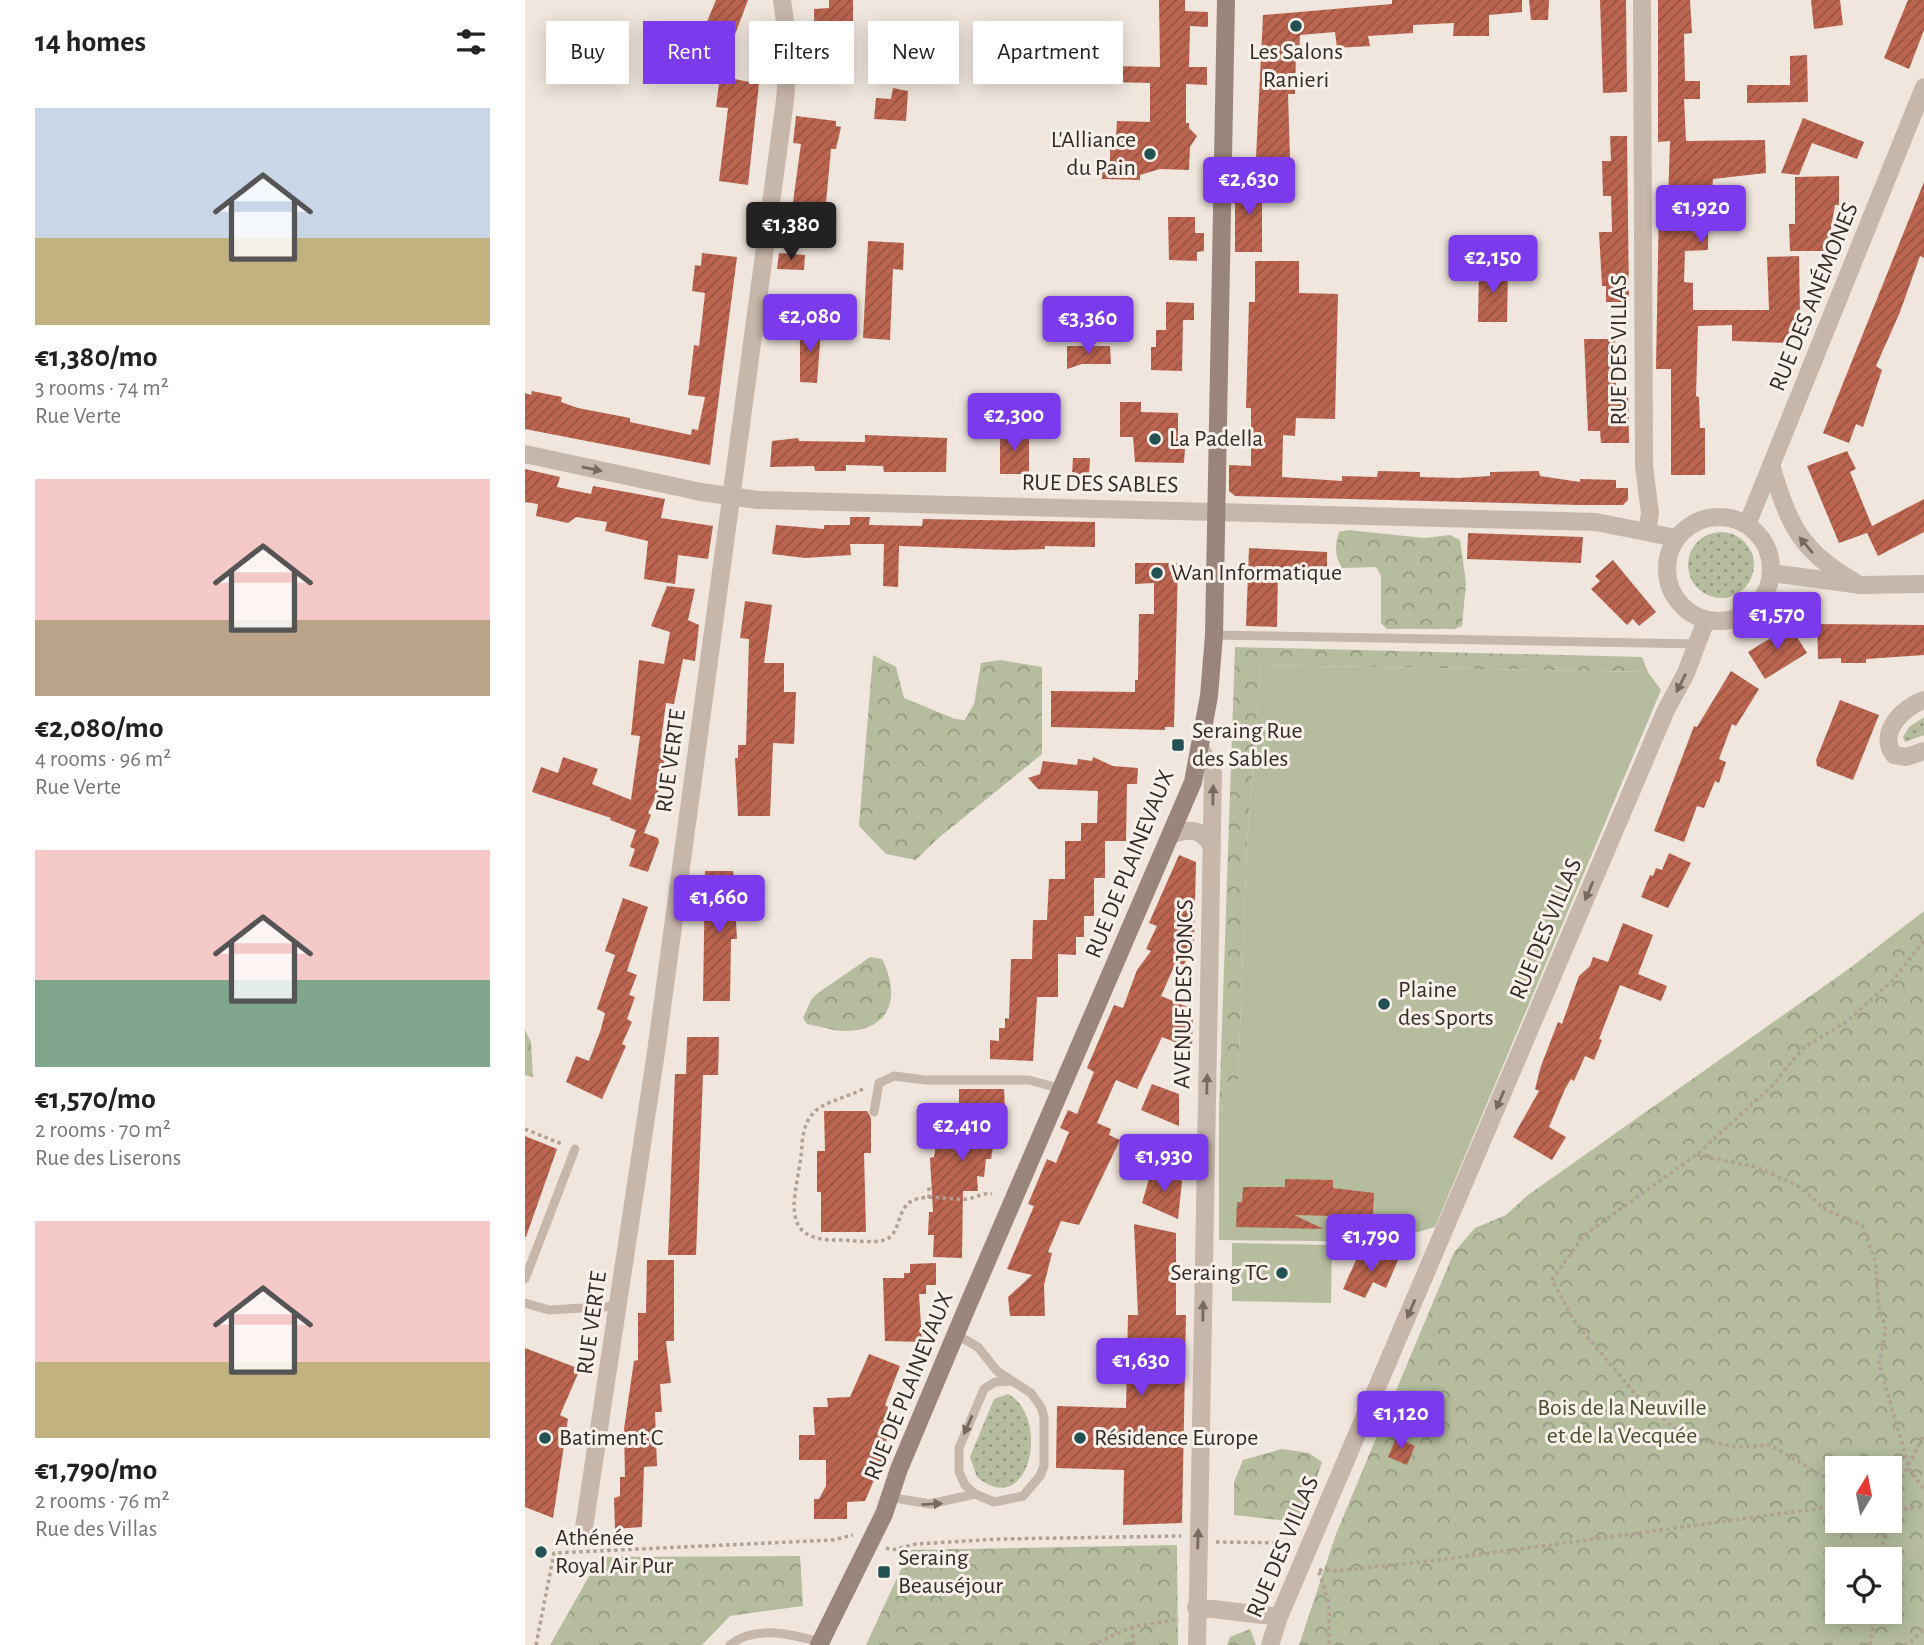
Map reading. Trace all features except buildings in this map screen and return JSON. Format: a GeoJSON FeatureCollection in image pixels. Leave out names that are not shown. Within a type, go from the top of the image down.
{"type":"FeatureCollection","features":[{"type":"Feature","properties":{"kind":"street","name":"RUE VERTE"},"geometry":{"type":"LineString","coordinates":[[584,1528],[618,1306],[732,497],[788,70],[789,50],[782,0]]}},
{"type":"Feature","properties":{"kind":"street","name":"RUE DE PLAINEVAUX"},"geometry":{"type":"LineString","coordinates":[[820,1643],[854,1580],[1061,1089],[1188,797],[1200,747],[1214,635],[1226,0]]}},
{"type":"Feature","properties":{"kind":"street","name":"RUE DES VILLAS"},"geometry":{"type":"LineString","coordinates":[[1642,0],[1644,466],[1650,513],[1647,532]]}},
{"type":"Feature","properties":{"kind":"street","name":"RUE DES ANÉMONES"},"geometry":{"type":"LineString","coordinates":[[1747,525],[1924,87]]}},
{"type":"Feature","properties":{"kind":"street","name":"RUE DES SABLES"},"geometry":{"type":"LineString","coordinates":[[525,454],[732,497],[1596,522],[1676,538]]}},
{"type":"Feature","properties":{"kind":"street"},"geometry":{"type":"LineString","coordinates":[[1772,468],[1786,513],[1801,540],[1821,561],[1861,585]]}},
{"type":"Feature","properties":{"kind":"street"},"geometry":{"type":"LineString","coordinates":[[1717,516],[1747,525],[1761,538],[1770,554],[1772,573],[1762,598],[1742,616],[1724,621],[1706,620],[1691,613],[1678,602],[1669,587],[1666,570],[1669,553],[1676,538],[1687,527],[1717,516]]}},
{"type":"Feature","properties":{"kind":"street"},"geometry":{"type":"LineString","coordinates":[[1772,573],[1861,585],[1924,584]]}},
{"type":"Feature","properties":{"kind":"street","name":"RUE DES VILLAS"},"geometry":{"type":"LineString","coordinates":[[1270,1645],[1279,1617],[1666,710],[1686,673],[1706,620]]}},
{"type":"Feature","properties":{"kind":"street"},"geometry":{"type":"LineString","coordinates":[[1924,700],[1909,705],[1899,715],[1888,739],[1888,747],[1894,755],[1906,757],[1924,751]]}},
{"type":"Feature","properties":{"kind":"street","name":"AVENUE DES JONCS"},"geometry":{"type":"LineString","coordinates":[[1197,1645],[1213,773],[1200,747]]}},
{"type":"Feature","properties":{"kind":"street"},"geometry":{"type":"LineString","coordinates":[[1173,834],[1189,829],[1198,831],[1207,836],[1212,847]]}},
{"type":"Feature","properties":{"kind":"street"},"geometry":{"type":"LineString","coordinates":[[1196,1612],[1279,1617]]}},
{"type":"Feature","properties":{"kind":"lane"},"geometry":{"type":"LineString","coordinates":[[1214,635],[1698,644]]}},
{"type":"Feature","properties":{"kind":"lane"},"geometry":{"type":"LineString","coordinates":[[874,1112],[879,1083],[894,1076],[925,1080],[1029,1080],[1061,1089]]}},
{"type":"Feature","properties":{"kind":"lane"},"geometry":{"type":"LineString","coordinates":[[525,1279],[575,1149]]}},
{"type":"Feature","properties":{"kind":"lane"},"geometry":{"type":"LineString","coordinates":[[525,1303],[549,1310],[618,1306]]}},
{"type":"Feature","properties":{"kind":"lane"},"geometry":{"type":"LineString","coordinates":[[957,1335],[978,1347],[997,1371],[1024,1387],[1041,1407],[1045,1426],[1044,1466],[1030,1492],[1015,1500],[994,1502],[975,1494],[965,1485],[959,1472],[959,1448],[984,1389],[995,1382],[1011,1381]]}},
{"type":"Feature","properties":{"kind":"lane"},"geometry":{"type":"LineString","coordinates":[[889,1497],[930,1504],[975,1494]]}},
{"type":"Feature","properties":{"kind":"lane"},"geometry":{"type":"LineString","coordinates":[[730,1645],[741,1637],[767,1633],[820,1643]]}},
{"type":"Feature","properties":{"kind":"path"},"geometry":{"type":"LineString","coordinates":[[1825,1477],[1770,1445],[1735,1447],[1683,1436],[1636,1395],[1584,1332],[1552,1280],[1584,1235],[1696,1155],[1770,1087],[1804,1048],[1846,1022],[1893,980],[1924,941]]}},
{"type":"Feature","properties":{"kind":"path"},"geometry":{"type":"LineString","coordinates":[[879,1083],[820,1106],[807,1120],[795,1192],[794,1209],[798,1225],[814,1240],[883,1240],[893,1234],[906,1205],[929,1198],[968,1199],[985,1193],[992,1194]]}},
{"type":"Feature","properties":{"kind":"path"},"geometry":{"type":"LineString","coordinates":[[525,1129],[575,1149]]}},
{"type":"Feature","properties":{"kind":"path"},"geometry":{"type":"LineString","coordinates":[[1696,1155],[1757,1167],[1798,1186],[1826,1210],[1862,1225],[1876,1263],[1878,1302],[1886,1330],[1879,1363],[1909,1468],[1924,1490]]}},
{"type":"Feature","properties":{"kind":"path"},"geometry":{"type":"LineString","coordinates":[[929,1184],[929,1198]]}},
{"type":"Feature","properties":{"kind":"path"},"geometry":{"type":"LineString","coordinates":[[1902,1481],[1924,1434]]}},
{"type":"Feature","properties":{"kind":"path"},"geometry":{"type":"LineString","coordinates":[[1902,1509],[1924,1506]]}},
{"type":"Feature","properties":{"kind":"path"},"geometry":{"type":"LineString","coordinates":[[1329,1645],[1329,1603],[1319,1570],[1336,1571],[1439,1560],[1825,1508]]}},
{"type":"Feature","properties":{"kind":"path"},"geometry":{"type":"LineString","coordinates":[[536,1645],[554,1553],[833,1540],[851,1534]]}},
{"type":"Feature","properties":{"kind":"path"},"geometry":{"type":"LineString","coordinates":[[891,1550],[916,1544],[1000,1539],[1188,1536]]}},
{"type":"Feature","properties":{"kind":"path"},"geometry":{"type":"LineString","coordinates":[[1209,1542],[1299,1544]]}},
{"type":"Feature","properties":{"kind":"path"},"geometry":{"type":"LineString","coordinates":[[1092,1645],[1132,1627],[1196,1612]]}},
{"type":"Feature","properties":{"kind":"path"},"geometry":{"type":"LineString","coordinates":[[1870,1645],[1874,1624]]}},
{"type":"Feature","properties":{"kind":"path"},"geometry":{"type":"LineString","coordinates":[[1132,1627],[1133,1645]]}},
{"type":"Feature","properties":{"kind":"path"},"geometry":{"type":"LineString","coordinates":[[1904,1645],[1924,1629]]}},
{"type":"Feature","properties":{"kind":"green space"},"geometry":{"type":"Polygon","coordinates":[[[1348,530],[1424,538],[1450,535],[1460,540],[1466,583],[1462,626],[1455,629],[1387,629],[1381,623],[1381,576],[1376,567],[1342,568],[1336,555],[1339,532],[1348,530]]]}},
{"type":"Feature","properties":{"kind":"green space"},"geometry":{"type":"Polygon","coordinates":[[[1721,532],[1744,542],[1754,565],[1744,588],[1721,598],[1698,588],[1688,565],[1698,542],[1721,532]]]}},
{"type":"Feature","properties":{"kind":"green space"},"geometry":{"type":"Polygon","coordinates":[[[1235,647],[1642,657],[1648,672],[1261,665],[1247,843],[1238,1079],[1219,1114],[1235,647]]]}},
{"type":"Feature","properties":{"kind":"green space"},"geometry":{"type":"Polygon","coordinates":[[[873,655],[896,667],[904,698],[955,719],[965,720],[974,704],[981,663],[1000,660],[1042,667],[1042,754],[936,840],[916,860],[886,854],[859,826],[873,655]]]}},
{"type":"Feature","properties":{"kind":"green space","name":"Plaine des Sports"},"geometry":{"type":"Polygon","coordinates":[[[1261,665],[1648,672],[1661,690],[1435,1227],[1384,1242],[1219,1240],[1219,1114],[1238,1079],[1247,843],[1261,665]]]}},
{"type":"Feature","properties":{"kind":"green space"},"geometry":{"type":"Polygon","coordinates":[[[1924,717],[1924,735],[1905,742],[1903,737],[1909,727],[1924,717]]]}},
{"type":"Feature","properties":{"kind":"green space","name":"Bois de la Neuville et de la Vecquée"},"geometry":{"type":"Polygon","coordinates":[[[1924,911],[1924,1645],[1299,1645],[1336,1534],[1454,1252],[1475,1228],[1506,1215],[1528,1195],[1850,968],[1924,911]]]}},
{"type":"Feature","properties":{"kind":"green space"},"geometry":{"type":"Polygon","coordinates":[[[870,957],[882,959],[891,986],[888,1009],[882,1018],[873,1025],[845,1031],[807,1024],[803,1018],[811,1000],[870,957]]]}},
{"type":"Feature","properties":{"kind":"green space"},"geometry":{"type":"Polygon","coordinates":[[[525,1030],[531,1042],[533,1077],[525,1075],[525,1030]]]}},
{"type":"Feature","properties":{"kind":"green space","name":"Seraing TC"},"geometry":{"type":"Polygon","coordinates":[[[1232,1243],[1332,1245],[1331,1303],[1232,1301],[1232,1243]]]}},
{"type":"Feature","properties":{"kind":"green space"},"geometry":{"type":"Polygon","coordinates":[[[1008,1394],[1021,1406],[1029,1423],[1029,1461],[1021,1476],[1010,1486],[995,1487],[977,1477],[970,1457],[994,1399],[1008,1394]]]}},
{"type":"Feature","properties":{"kind":"green space"},"geometry":{"type":"Polygon","coordinates":[[[1282,1449],[1309,1453],[1322,1462],[1304,1516],[1288,1521],[1234,1515],[1234,1482],[1243,1460],[1282,1449]]]}},
{"type":"Feature","properties":{"kind":"green space"},"geometry":{"type":"Polygon","coordinates":[[[1177,1545],[1178,1645],[866,1645],[910,1550],[1177,1545]]]}},
{"type":"Feature","properties":{"kind":"green space"},"geometry":{"type":"Polygon","coordinates":[[[800,1556],[803,1606],[730,1616],[702,1645],[550,1645],[600,1557],[800,1556]]]}},
{"type":"Feature","properties":{"kind":"green space"},"geometry":{"type":"Polygon","coordinates":[[[1250,1629],[1256,1645],[1227,1645],[1230,1637],[1250,1629]]]}},
{"type":"Feature","properties":{"kind":"place","name":"Les Salons Ranieri"},"geometry":{"type":"Point","coordinates":[1296,26]}},
{"type":"Feature","properties":{"kind":"place","name":"L'Alliance du Pain"},"geometry":{"type":"Point","coordinates":[1150,154]}},
{"type":"Feature","properties":{"kind":"place","name":"La Padella"},"geometry":{"type":"Point","coordinates":[1155,439]}},
{"type":"Feature","properties":{"kind":"place","name":"Wan Informatique"},"geometry":{"type":"Point","coordinates":[1157,573]}},
{"type":"Feature","properties":{"kind":"place","name":"Seraing Rue des Sables"},"geometry":{"type":"Point","coordinates":[1178,745]}},
{"type":"Feature","properties":{"kind":"place","name":"Plaine des Sports"},"geometry":{"type":"Point","coordinates":[1384,1004]}},
{"type":"Feature","properties":{"kind":"place","name":"Seraing TC"},"geometry":{"type":"Point","coordinates":[1282,1273]}},
{"type":"Feature","properties":{"kind":"place","name":"Batiment C"},"geometry":{"type":"Point","coordinates":[545,1438]}},
{"type":"Feature","properties":{"kind":"place","name":"Résidence Europe"},"geometry":{"type":"Point","coordinates":[1080,1438]}},
{"type":"Feature","properties":{"kind":"place","name":"Athénée Royal Air Pur"},"geometry":{"type":"Point","coordinates":[541,1552]}},
{"type":"Feature","properties":{"kind":"place","name":"Seraing Beauséjour"},"geometry":{"type":"Point","coordinates":[884,1572]}}]}
